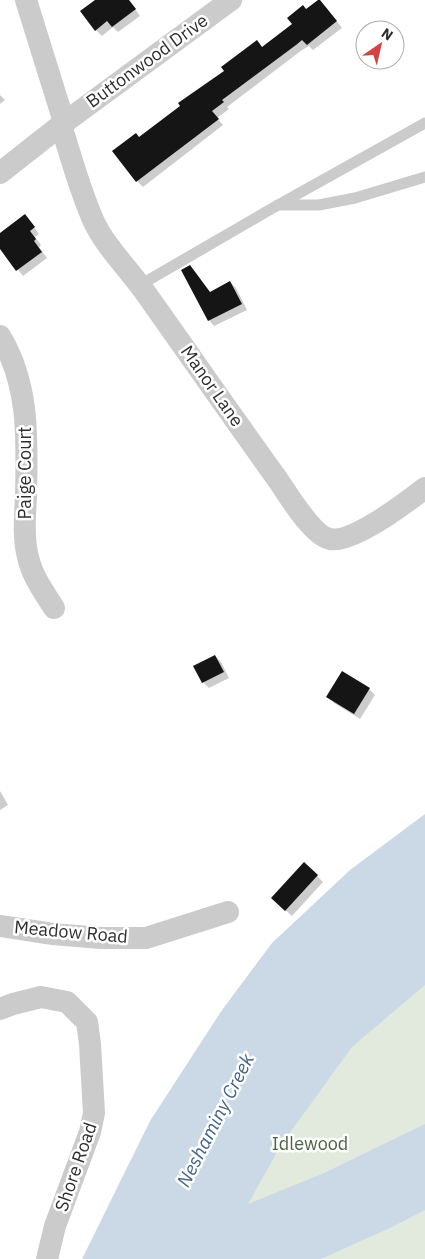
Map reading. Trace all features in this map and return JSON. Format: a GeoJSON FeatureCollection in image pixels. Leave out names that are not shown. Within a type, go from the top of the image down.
{"type":"FeatureCollection","features":[{"type":"Feature","properties":{"kind":"street","name":"Manor Lane"},"geometry":{"type":"LineString","coordinates":[[26,0],[94,221],[108,246],[140,285],[316,532],[328,539],[349,536],[383,518],[425,488]]}},
{"type":"Feature","properties":{"kind":"street","name":"Buttonwood Drive"},"geometry":{"type":"LineString","coordinates":[[63,124],[231,0]]}},
{"type":"Feature","properties":{"kind":"street"},"geometry":{"type":"LineString","coordinates":[[0,173],[63,124]]}},
{"type":"Feature","properties":{"kind":"street","name":"Paige Court"},"geometry":{"type":"LineString","coordinates":[[0,336],[16,368],[25,410],[27,466],[25,526],[28,557],[34,578],[54,608]]}},
{"type":"Feature","properties":{"kind":"street","name":"Meadow Road"},"geometry":{"type":"LineString","coordinates":[[0,926],[53,934],[101,938],[146,938],[228,912]]}},
{"type":"Feature","properties":{"kind":"street","name":"Shore Road"},"geometry":{"type":"LineString","coordinates":[[0,1009],[42,997],[67,1002],[87,1022],[94,1113],[84,1149],[55,1226],[47,1259]]}},
{"type":"Feature","properties":{"kind":"lane"},"geometry":{"type":"LineString","coordinates":[[140,285],[425,123]]}},
{"type":"Feature","properties":{"kind":"lane"},"geometry":{"type":"LineString","coordinates":[[278,205],[319,205],[355,198],[425,178]]}},
{"type":"Feature","properties":{"kind":"green space","name":"Idlewood"},"geometry":{"type":"Polygon","coordinates":[[[425,878],[425,1259],[108,1259],[425,878]]]}},
{"type":"Feature","properties":{"kind":"water","name":"Idlewood"},"geometry":{"type":"Polygon","coordinates":[[[425,814],[425,985],[352,1047],[281,1145],[248,1204],[324,1173],[425,1124],[425,1210],[321,1259],[82,1259],[150,1121],[222,1010],[272,943],[350,870],[425,814]]]}},
{"type":"Feature","properties":{"kind":"building"},"geometry":{"type":"Polygon","coordinates":[[[95,0],[129,0],[136,9],[112,27],[107,21],[95,31],[80,11],[95,0]]]}},
{"type":"Feature","properties":{"kind":"building"},"geometry":{"type":"Polygon","coordinates":[[[318,0],[337,21],[307,45],[302,40],[222,100],[224,102],[212,111],[219,119],[136,182],[112,151],[136,133],[139,137],[180,106],[178,103],[224,71],[221,67],[257,40],[262,47],[292,24],[287,18],[303,5],[306,9],[318,0]]]}},
{"type":"Feature","properties":{"kind":"building"},"geometry":{"type":"Polygon","coordinates":[[[25,214],[35,227],[30,231],[42,252],[16,271],[0,249],[0,233],[25,214]]]}},
{"type":"Feature","properties":{"kind":"building"},"geometry":{"type":"Polygon","coordinates":[[[190,265],[210,292],[230,281],[242,304],[208,321],[181,270],[190,265]]]}},
{"type":"Feature","properties":{"kind":"building"},"geometry":{"type":"Polygon","coordinates":[[[215,655],[224,672],[202,683],[193,666],[215,655]]]}},
{"type":"Feature","properties":{"kind":"building"},"geometry":{"type":"Polygon","coordinates":[[[342,671],[370,688],[354,714],[326,697],[342,671]]]}},
{"type":"Feature","properties":{"kind":"building"},"geometry":{"type":"Polygon","coordinates":[[[304,862],[318,875],[285,911],[271,898],[304,862]]]}},
{"type":"Feature","properties":{"kind":"water label","name":"Neshaminy Creek"},"geometry":{"type":"Point","coordinates":[215,1120]}}]}
